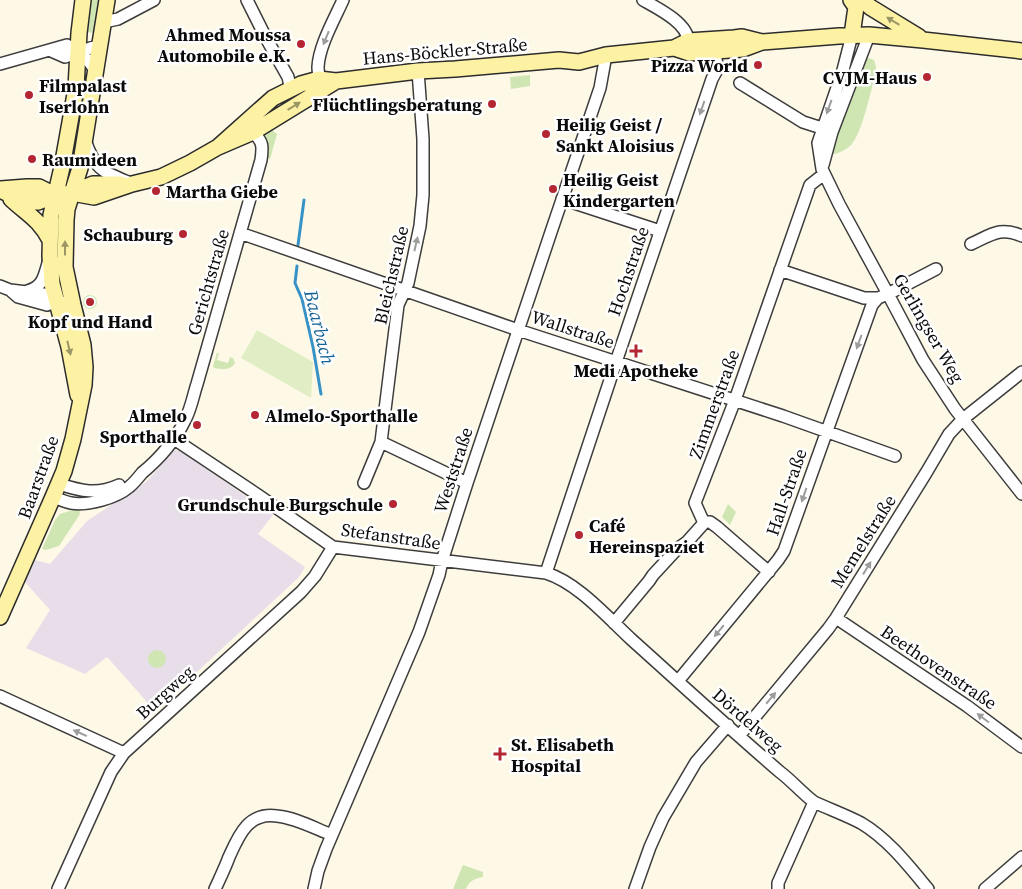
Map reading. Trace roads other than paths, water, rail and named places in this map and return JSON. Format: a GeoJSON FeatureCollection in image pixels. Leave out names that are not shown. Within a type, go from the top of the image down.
{"type":"FeatureCollection","features":[{"type":"Feature","properties":{"kind":"main road","name":"Baarstraße"},"geometry":{"type":"LineString","coordinates":[[80,404],[69,347],[52,280],[50,240],[51,215],[62,167],[76,88],[77,52],[83,0]]}},
{"type":"Feature","properties":{"kind":"main road","name":"Baarstraße"},"geometry":{"type":"LineString","coordinates":[[0,617],[64,471],[73,439],[84,385],[83,345],[65,267],[66,214],[80,168],[107,0]]}},
{"type":"Feature","properties":{"kind":"main road"},"geometry":{"type":"LineString","coordinates":[[859,0],[869,18],[869,35]]}},
{"type":"Feature","properties":{"kind":"main road"},"geometry":{"type":"LineString","coordinates":[[852,35],[856,7],[859,0]]}},
{"type":"Feature","properties":{"kind":"main road"},"geometry":{"type":"LineString","coordinates":[[859,0],[923,40]]}},
{"type":"Feature","properties":{"kind":"main road","name":"Hans-Böckler-Straße"},"geometry":{"type":"LineString","coordinates":[[674,48],[690,53],[717,45],[869,35],[1022,51]]}},
{"type":"Feature","properties":{"kind":"main road","name":"Hans-Böckler-Straße"},"geometry":{"type":"LineString","coordinates":[[218,147],[273,98],[309,81],[319,79],[336,81],[418,71],[558,60],[580,62],[606,54],[674,48],[688,41],[717,45]]}},
{"type":"Feature","properties":{"kind":"main road","name":"Hans-Böckler-Straße"},"geometry":{"type":"LineString","coordinates":[[72,194],[94,197],[132,184],[161,177],[218,147],[253,132],[336,81]]}},
{"type":"Feature","properties":{"kind":"main road","name":"Hans-Böckler-Straße"},"geometry":{"type":"LineString","coordinates":[[72,194],[93,184],[132,184]]}},
{"type":"Feature","properties":{"kind":"main road"},"geometry":{"type":"LineString","coordinates":[[0,190],[26,186],[39,187],[55,195]]}},
{"type":"Feature","properties":{"kind":"main road"},"geometry":{"type":"LineString","coordinates":[[0,190],[26,202],[38,202],[55,195],[72,194]]}},
{"type":"Feature","properties":{"kind":"main road"},"geometry":{"type":"LineString","coordinates":[[0,190],[35,218],[46,231],[50,240]]}},
{"type":"Feature","properties":{"kind":"street"},"geometry":{"type":"LineString","coordinates":[[104,22],[118,19],[154,0]]}},
{"type":"Feature","properties":{"kind":"street"},"geometry":{"type":"LineString","coordinates":[[247,0],[288,77],[288,91],[263,114],[256,123],[253,132]]}},
{"type":"Feature","properties":{"kind":"street"},"geometry":{"type":"LineString","coordinates":[[319,79],[320,55],[343,0]]}},
{"type":"Feature","properties":{"kind":"street"},"geometry":{"type":"LineString","coordinates":[[643,0],[682,26],[688,41]]}},
{"type":"Feature","properties":{"kind":"street"},"geometry":{"type":"LineString","coordinates":[[823,172],[827,130],[852,35]]}},
{"type":"Feature","properties":{"kind":"street"},"geometry":{"type":"LineString","coordinates":[[827,130],[869,35]]}},
{"type":"Feature","properties":{"kind":"street"},"geometry":{"type":"LineString","coordinates":[[0,64],[49,50],[65,57],[96,46],[100,42]]}},
{"type":"Feature","properties":{"kind":"street","name":"Hochstraße"},"geometry":{"type":"LineString","coordinates":[[546,573],[660,231],[712,79],[718,68],[717,45]]}},
{"type":"Feature","properties":{"kind":"street"},"geometry":{"type":"LineString","coordinates":[[77,52],[87,59],[95,70]]}},
{"type":"Feature","properties":{"kind":"street","name":"Weststraße"},"geometry":{"type":"LineString","coordinates":[[314,889],[318,871],[332,835],[419,632],[439,576],[467,483],[600,88],[606,54]]}},
{"type":"Feature","properties":{"kind":"street","name":"Bleichstraße"},"geometry":{"type":"LineString","coordinates":[[364,482],[381,442],[398,305],[408,283],[420,226],[423,195],[424,139],[418,71]]}},
{"type":"Feature","properties":{"kind":"street"},"geometry":{"type":"LineString","coordinates":[[740,83],[803,122],[827,130]]}},
{"type":"Feature","properties":{"kind":"street","name":"Gerichtstraße"},"geometry":{"type":"LineString","coordinates":[[56,490],[108,490],[137,478],[153,464],[174,439],[186,418],[262,154],[263,148],[260,138],[253,132]]}},
{"type":"Feature","properties":{"kind":"street"},"geometry":{"type":"LineString","coordinates":[[85,140],[90,155],[97,165],[114,176],[132,184]]}},
{"type":"Feature","properties":{"kind":"street","name":"Zimmerstraße"},"geometry":{"type":"LineString","coordinates":[[614,623],[653,575],[704,523],[695,503],[735,400],[810,185],[823,172]]}},
{"type":"Feature","properties":{"kind":"street","name":"Gerlingser Weg"},"geometry":{"type":"LineString","coordinates":[[823,172],[883,296],[963,419],[1022,494]]}},
{"type":"Feature","properties":{"kind":"street"},"geometry":{"type":"LineString","coordinates":[[562,199],[660,231]]}},
{"type":"Feature","properties":{"kind":"street"},"geometry":{"type":"LineString","coordinates":[[971,244],[999,231],[1014,232],[1022,236]]}},
{"type":"Feature","properties":{"kind":"street","name":"Wallstraße"},"geometry":{"type":"LineString","coordinates":[[240,233],[518,330],[735,400],[896,456]]}},
{"type":"Feature","properties":{"kind":"street"},"geometry":{"type":"LineString","coordinates":[[26,291],[37,287],[41,283],[50,256]]}},
{"type":"Feature","properties":{"kind":"street"},"geometry":{"type":"LineString","coordinates":[[780,270],[864,298],[883,296],[936,269]]}},
{"type":"Feature","properties":{"kind":"street"},"geometry":{"type":"LineString","coordinates":[[5,288],[44,294],[56,301],[73,305]]}},
{"type":"Feature","properties":{"kind":"street"},"geometry":{"type":"LineString","coordinates":[[5,288],[18,297],[47,305],[56,301]]}},
{"type":"Feature","properties":{"kind":"street","name":"Hall-Straße"},"geometry":{"type":"LineString","coordinates":[[678,681],[778,560],[788,540],[872,305],[883,296]]}},
{"type":"Feature","properties":{"kind":"street","name":"Memelstraße"},"geometry":{"type":"LineString","coordinates":[[739,736],[836,618],[949,434],[963,419],[1022,372]]}},
{"type":"Feature","properties":{"kind":"street","name":"Stefanstraße"},"geometry":{"type":"LineString","coordinates":[[174,439],[333,547],[546,573]]}},
{"type":"Feature","properties":{"kind":"street"},"geometry":{"type":"LineString","coordinates":[[381,442],[467,483]]}},
{"type":"Feature","properties":{"kind":"street"},"geometry":{"type":"LineString","coordinates":[[707,522],[717,527],[768,572]]}},
{"type":"Feature","properties":{"kind":"street","name":"Burgweg"},"geometry":{"type":"LineString","coordinates":[[58,889],[111,772],[124,753],[301,592],[315,576],[333,547]]}},
{"type":"Feature","properties":{"kind":"street","name":"Dördelweg"},"geometry":{"type":"LineString","coordinates":[[546,573],[558,577],[580,592],[814,802],[860,823],[872,831],[896,852],[928,889]]}},
{"type":"Feature","properties":{"kind":"street","name":"Beethovenstraße"},"geometry":{"type":"LineString","coordinates":[[836,618],[967,706],[1022,747]]}},
{"type":"Feature","properties":{"kind":"street"},"geometry":{"type":"LineString","coordinates":[[0,696],[124,753]]}},
{"type":"Feature","properties":{"kind":"street"},"geometry":{"type":"LineString","coordinates":[[635,889],[663,818],[696,762],[728,726]]}},
{"type":"Feature","properties":{"kind":"street"},"geometry":{"type":"LineString","coordinates":[[778,889],[778,883],[814,802]]}},
{"type":"Feature","properties":{"kind":"street"},"geometry":{"type":"LineString","coordinates":[[215,889],[238,836],[243,828],[256,818],[284,817],[332,835]]}},
{"type":"Feature","properties":{"kind":"street"},"geometry":{"type":"LineString","coordinates":[[985,889],[1022,857]]}},
{"type":"Feature","properties":{"kind":"waterway","name":"Baarbach"},"geometry":{"type":"LineString","coordinates":[[298,245],[304,200]]}},
{"type":"Feature","properties":{"kind":"waterway","name":"Baarbach"},"geometry":{"type":"LineString","coordinates":[[297,266],[295,283],[302,299],[321,394]]}},
{"type":"Feature","properties":{"kind":"place","name":"Ahmed Moussa Automobile e.K."},"geometry":{"type":"Point","coordinates":[301,44]}},
{"type":"Feature","properties":{"kind":"place","name":"Pizza World"},"geometry":{"type":"Point","coordinates":[758,65]}},
{"type":"Feature","properties":{"kind":"place","name":"CVJM-Haus"},"geometry":{"type":"Point","coordinates":[927,77]}},
{"type":"Feature","properties":{"kind":"place","name":"Filmpalast Iserlohn"},"geometry":{"type":"Point","coordinates":[29,95]}},
{"type":"Feature","properties":{"kind":"place","name":"Flüchtlingsberatung"},"geometry":{"type":"Point","coordinates":[492,104]}},
{"type":"Feature","properties":{"kind":"place","name":"Heilig Geist / Sankt Aloisius"},"geometry":{"type":"Point","coordinates":[546,134]}},
{"type":"Feature","properties":{"kind":"place","name":"Raumideen"},"geometry":{"type":"Point","coordinates":[32,159]}},
{"type":"Feature","properties":{"kind":"place","name":"Heilig Geist Kindergarten"},"geometry":{"type":"Point","coordinates":[553,189]}},
{"type":"Feature","properties":{"kind":"place","name":"Martha Giebe"},"geometry":{"type":"Point","coordinates":[156,191]}},
{"type":"Feature","properties":{"kind":"place","name":"Schauburg"},"geometry":{"type":"Point","coordinates":[183,234]}},
{"type":"Feature","properties":{"kind":"place","name":"Kopf und Hand"},"geometry":{"type":"Point","coordinates":[90,302]}},
{"type":"Feature","properties":{"kind":"place","name":"Medi Apotheke"},"geometry":{"type":"Point","coordinates":[636,351]}},
{"type":"Feature","properties":{"kind":"place","name":"Almelo-Sporthalle"},"geometry":{"type":"Point","coordinates":[255,415]}},
{"type":"Feature","properties":{"kind":"place","name":"Almelo Sporthalle"},"geometry":{"type":"Point","coordinates":[197,425]}},
{"type":"Feature","properties":{"kind":"place","name":"Grundschule Burgschule"},"geometry":{"type":"Point","coordinates":[393,504]}},
{"type":"Feature","properties":{"kind":"place","name":"Café Hereinspaziet"},"geometry":{"type":"Point","coordinates":[579,535]}},
{"type":"Feature","properties":{"kind":"place","name":"St. Elisabeth Hospital"},"geometry":{"type":"Point","coordinates":[500,754]}}]}
